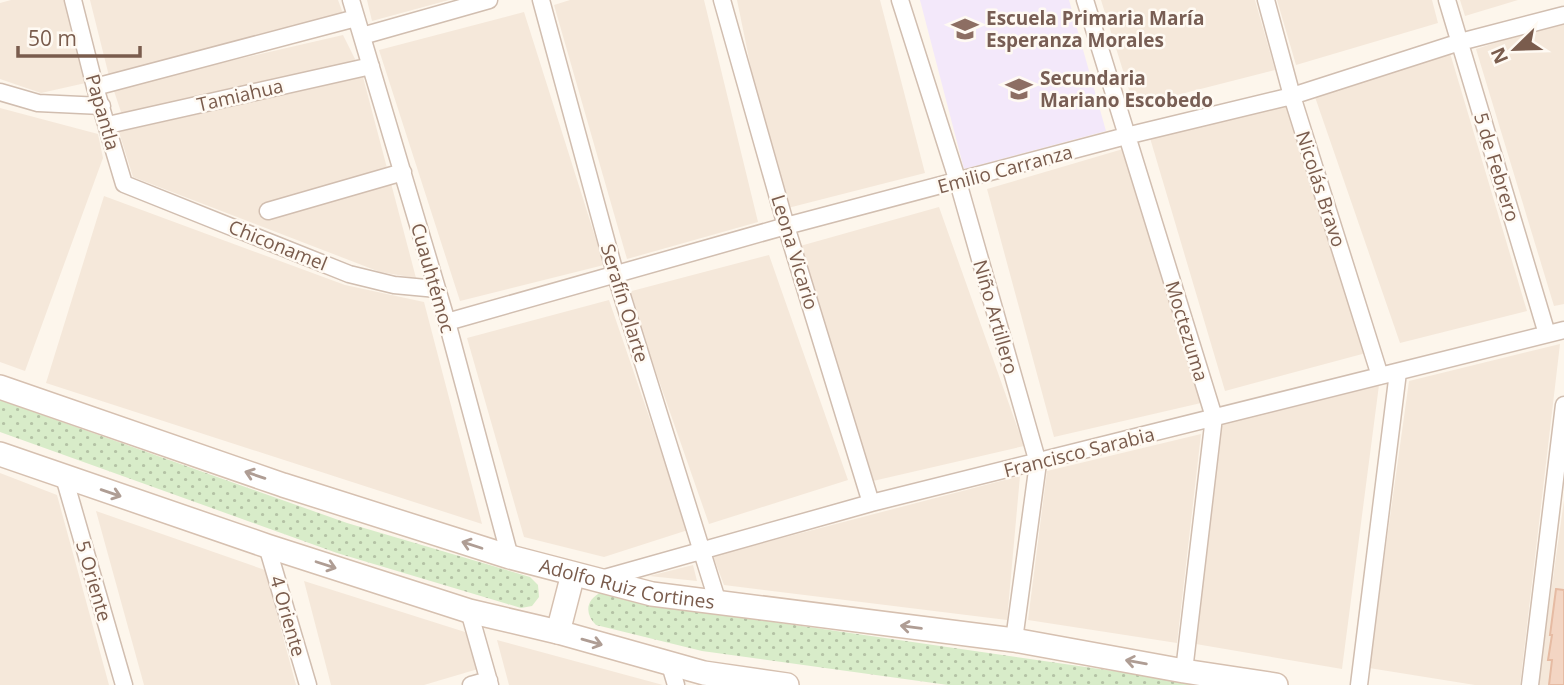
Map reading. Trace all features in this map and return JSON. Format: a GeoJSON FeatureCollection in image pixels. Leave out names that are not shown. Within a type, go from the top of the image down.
{"type":"FeatureCollection","features":[{"type":"Feature","properties":{"kind":"main road","name":"Adolfo Ruiz Cortines"},"geometry":{"type":"LineString","coordinates":[[0,387],[284,485],[510,557],[652,594],[1014,640],[1276,685]]}},
{"type":"Feature","properties":{"kind":"main road"},"geometry":{"type":"LineString","coordinates":[[0,454],[267,546],[469,611],[558,632],[673,675],[704,673],[787,685]]}},
{"type":"Feature","properties":{"kind":"main road"},"geometry":{"type":"LineString","coordinates":[[558,632],[573,574]]}},
{"type":"Feature","properties":{"kind":"street","name":"Papantla"},"geometry":{"type":"LineString","coordinates":[[73,0],[124,184]]}},
{"type":"Feature","properties":{"kind":"street","name":"Cuauhtémoc"},"geometry":{"type":"LineString","coordinates":[[351,0],[447,322],[510,557]]}},
{"type":"Feature","properties":{"kind":"street"},"geometry":{"type":"LineString","coordinates":[[362,36],[489,0]]}},
{"type":"Feature","properties":{"kind":"street","name":"Serafín Olarte"},"geometry":{"type":"LineString","coordinates":[[541,0],[615,273],[718,603]]}},
{"type":"Feature","properties":{"kind":"street","name":"Leona Vicario"},"geometry":{"type":"LineString","coordinates":[[722,0],[786,226],[871,503]]}},
{"type":"Feature","properties":{"kind":"street","name":"Niño Artillero"},"geometry":{"type":"LineString","coordinates":[[900,0],[958,182],[1038,463],[1014,640]]}},
{"type":"Feature","properties":{"kind":"street","name":"Moctezuma"},"geometry":{"type":"LineString","coordinates":[[1085,0],[1214,417],[1184,671]]}},
{"type":"Feature","properties":{"kind":"street","name":"Nicolás Bravo"},"geometry":{"type":"LineString","coordinates":[[1266,0],[1292,96],[1380,376]]}},
{"type":"Feature","properties":{"kind":"street","name":"5 de Febrero"},"geometry":{"type":"LineString","coordinates":[[1447,0],[1547,334]]}},
{"type":"Feature","properties":{"kind":"street","name":"Emilio Carranza"},"geometry":{"type":"LineString","coordinates":[[447,322],[786,226],[1126,136],[1292,96],[1460,42],[1564,15]]}},
{"type":"Feature","properties":{"kind":"street"},"geometry":{"type":"LineString","coordinates":[[95,87],[356,18]]}},
{"type":"Feature","properties":{"kind":"street","name":"Tamiahua"},"geometry":{"type":"LineString","coordinates":[[108,125],[371,66]]}},
{"type":"Feature","properties":{"kind":"street"},"geometry":{"type":"LineString","coordinates":[[0,92],[38,103],[102,106]]}},
{"type":"Feature","properties":{"kind":"street","name":"Chiconamel"},"geometry":{"type":"LineString","coordinates":[[268,211],[403,172]]}},
{"type":"Feature","properties":{"kind":"street","name":"Chiconamel"},"geometry":{"type":"LineString","coordinates":[[124,184],[349,274],[394,285],[437,289]]}},
{"type":"Feature","properties":{"kind":"street","name":"Francisco Sarabia"},"geometry":{"type":"LineString","coordinates":[[597,580],[871,503],[1564,330]]}},
{"type":"Feature","properties":{"kind":"street"},"geometry":{"type":"LineString","coordinates":[[1359,685],[1398,372]]}},
{"type":"Feature","properties":{"kind":"street"},"geometry":{"type":"LineString","coordinates":[[1530,685],[1564,405]]}},
{"type":"Feature","properties":{"kind":"street","name":"5 Oriente"},"geometry":{"type":"LineString","coordinates":[[64,477],[124,685]]}},
{"type":"Feature","properties":{"kind":"street","name":"4 Oriente"},"geometry":{"type":"LineString","coordinates":[[267,546],[308,685]]}},
{"type":"Feature","properties":{"kind":"street"},"geometry":{"type":"LineString","coordinates":[[469,611],[490,682],[471,685]]}},
{"type":"Feature","properties":{"kind":"shaded area"},"geometry":{"type":"Polygon","coordinates":[[[11,0],[69,0],[90,82],[41,93],[0,79],[0,3],[11,0]]]}},
{"type":"Feature","properties":{"kind":"shaded area"},"geometry":{"type":"Polygon","coordinates":[[[90,0],[338,0],[345,19],[109,76],[90,0]]]}},
{"type":"Feature","properties":{"kind":"shaded area"},"geometry":{"type":"Polygon","coordinates":[[[367,0],[449,0],[372,21],[367,0]]]}},
{"type":"Feature","properties":{"kind":"shaded area"},"geometry":{"type":"Polygon","coordinates":[[[570,0],[704,0],[758,222],[627,259],[554,5],[570,0]]]}},
{"type":"Feature","properties":{"kind":"shaded area"},"geometry":{"type":"Polygon","coordinates":[[[737,0],[880,0],[925,173],[780,210],[737,0]]]}},
{"type":"Feature","properties":{"kind":"shaded area","name":"Secundaria Mariano Escobedo"},"geometry":{"type":"Polygon","coordinates":[[[920,0],[1069,0],[1106,131],[964,169],[920,0]]]}},
{"type":"Feature","properties":{"kind":"shaded area"},"geometry":{"type":"Polygon","coordinates":[[[1101,0],[1255,0],[1275,70],[1134,106],[1101,0]]]}},
{"type":"Feature","properties":{"kind":"shaded area"},"geometry":{"type":"Polygon","coordinates":[[[1277,0],[1432,0],[1438,23],[1296,65],[1277,0]]]}},
{"type":"Feature","properties":{"kind":"shaded area"},"geometry":{"type":"Polygon","coordinates":[[[1460,0],[1518,0],[1465,16],[1460,0]]]}},
{"type":"Feature","properties":{"kind":"shaded area"},"geometry":{"type":"Polygon","coordinates":[[[524,12],[604,265],[460,301],[379,50],[524,12]]]}},
{"type":"Feature","properties":{"kind":"shaded area"},"geometry":{"type":"Polygon","coordinates":[[[1564,21],[1564,304],[1554,306],[1476,49],[1564,21]]]}},
{"type":"Feature","properties":{"kind":"shaded area"},"geometry":{"type":"Polygon","coordinates":[[[343,35],[357,63],[122,115],[113,88],[343,35]]]}},
{"type":"Feature","properties":{"kind":"shaded area"},"geometry":{"type":"Polygon","coordinates":[[[1450,53],[1527,311],[1400,343],[1315,97],[1450,53]]]}},
{"type":"Feature","properties":{"kind":"shaded area"},"geometry":{"type":"Polygon","coordinates":[[[363,77],[416,278],[380,272],[133,177],[119,132],[363,77]]]}},
{"type":"Feature","properties":{"kind":"shaded area"},"geometry":{"type":"Polygon","coordinates":[[[1285,99],[1366,353],[1225,391],[1150,138],[1285,99]]]}},
{"type":"Feature","properties":{"kind":"shaded area"},"geometry":{"type":"Polygon","coordinates":[[[0,108],[98,134],[103,158],[25,371],[0,362],[0,108]]]}},
{"type":"Feature","properties":{"kind":"shaded area"},"geometry":{"type":"Polygon","coordinates":[[[1123,149],[1201,403],[1054,437],[987,189],[1123,149]]]}},
{"type":"Feature","properties":{"kind":"shaded area"},"geometry":{"type":"Polygon","coordinates":[[[104,196],[345,285],[424,302],[482,524],[46,383],[104,196]]]}},
{"type":"Feature","properties":{"kind":"shaded area"},"geometry":{"type":"Polygon","coordinates":[[[939,207],[1024,446],[873,481],[793,248],[939,207]]]}},
{"type":"Feature","properties":{"kind":"shaded area"},"geometry":{"type":"Polygon","coordinates":[[[769,255],[848,480],[709,524],[628,292],[769,255]]]}},
{"type":"Feature","properties":{"kind":"shaded area"},"geometry":{"type":"Polygon","coordinates":[[[609,300],[688,530],[604,557],[524,537],[467,338],[609,300]]]}},
{"type":"Feature","properties":{"kind":"shaded area"},"geometry":{"type":"Polygon","coordinates":[[[1560,344],[1520,685],[1475,685],[1369,668],[1409,381],[1560,344]]]}},
{"type":"Feature","properties":{"kind":"shaded area"},"geometry":{"type":"Polygon","coordinates":[[[1379,385],[1342,669],[1190,643],[1218,424],[1379,385]]]}},
{"type":"Feature","properties":{"kind":"shaded area"},"geometry":{"type":"Polygon","coordinates":[[[1201,434],[1177,643],[1028,620],[1047,471],[1201,434]]]}},
{"type":"Feature","properties":{"kind":"shaded area"},"geometry":{"type":"Polygon","coordinates":[[[0,473],[57,495],[109,685],[0,685],[0,473]]]}},
{"type":"Feature","properties":{"kind":"shaded area"},"geometry":{"type":"Polygon","coordinates":[[[1020,476],[1007,620],[724,585],[713,556],[1020,476]]]}},
{"type":"Feature","properties":{"kind":"shaded area"},"geometry":{"type":"Polygon","coordinates":[[[1564,500],[1564,685],[1538,685],[1564,500]]]}},
{"type":"Feature","properties":{"kind":"shaded area"},"geometry":{"type":"Polygon","coordinates":[[[96,511],[265,570],[296,685],[144,685],[96,511]]]}},
{"type":"Feature","properties":{"kind":"shaded area"},"geometry":{"type":"Polygon","coordinates":[[[693,565],[697,581],[649,576],[693,565]]]}},
{"type":"Feature","properties":{"kind":"shaded area"},"geometry":{"type":"Polygon","coordinates":[[[304,581],[465,632],[478,669],[424,685],[331,685],[304,581]]]}},
{"type":"Feature","properties":{"kind":"shaded area"},"geometry":{"type":"Polygon","coordinates":[[[497,640],[663,685],[509,685],[497,640]]]}},
{"type":"Feature","properties":{"kind":"green space"},"geometry":{"type":"Polygon","coordinates":[[[0,400],[347,523],[530,577],[538,585],[539,597],[532,606],[521,608],[337,553],[0,432],[0,400]]]}},
{"type":"Feature","properties":{"kind":"green space"},"geometry":{"type":"Polygon","coordinates":[[[602,592],[684,609],[1211,685],[948,685],[702,651],[596,625],[588,607],[593,598],[602,592]]]}},
{"type":"Feature","properties":{"kind":"building"},"geometry":{"type":"Polygon","coordinates":[[[1556,589],[1564,590],[1564,685],[1549,685],[1552,660],[1548,660],[1556,589]]]}},
{"type":"Feature","properties":{"kind":"place","name":"Escuela Primaria María Esperanza Morales"},"geometry":{"type":"Point","coordinates":[965,29]}},
{"type":"Feature","properties":{"kind":"place","name":"Secundaria Mariano Escobedo"},"geometry":{"type":"Point","coordinates":[1019,89]}}]}
